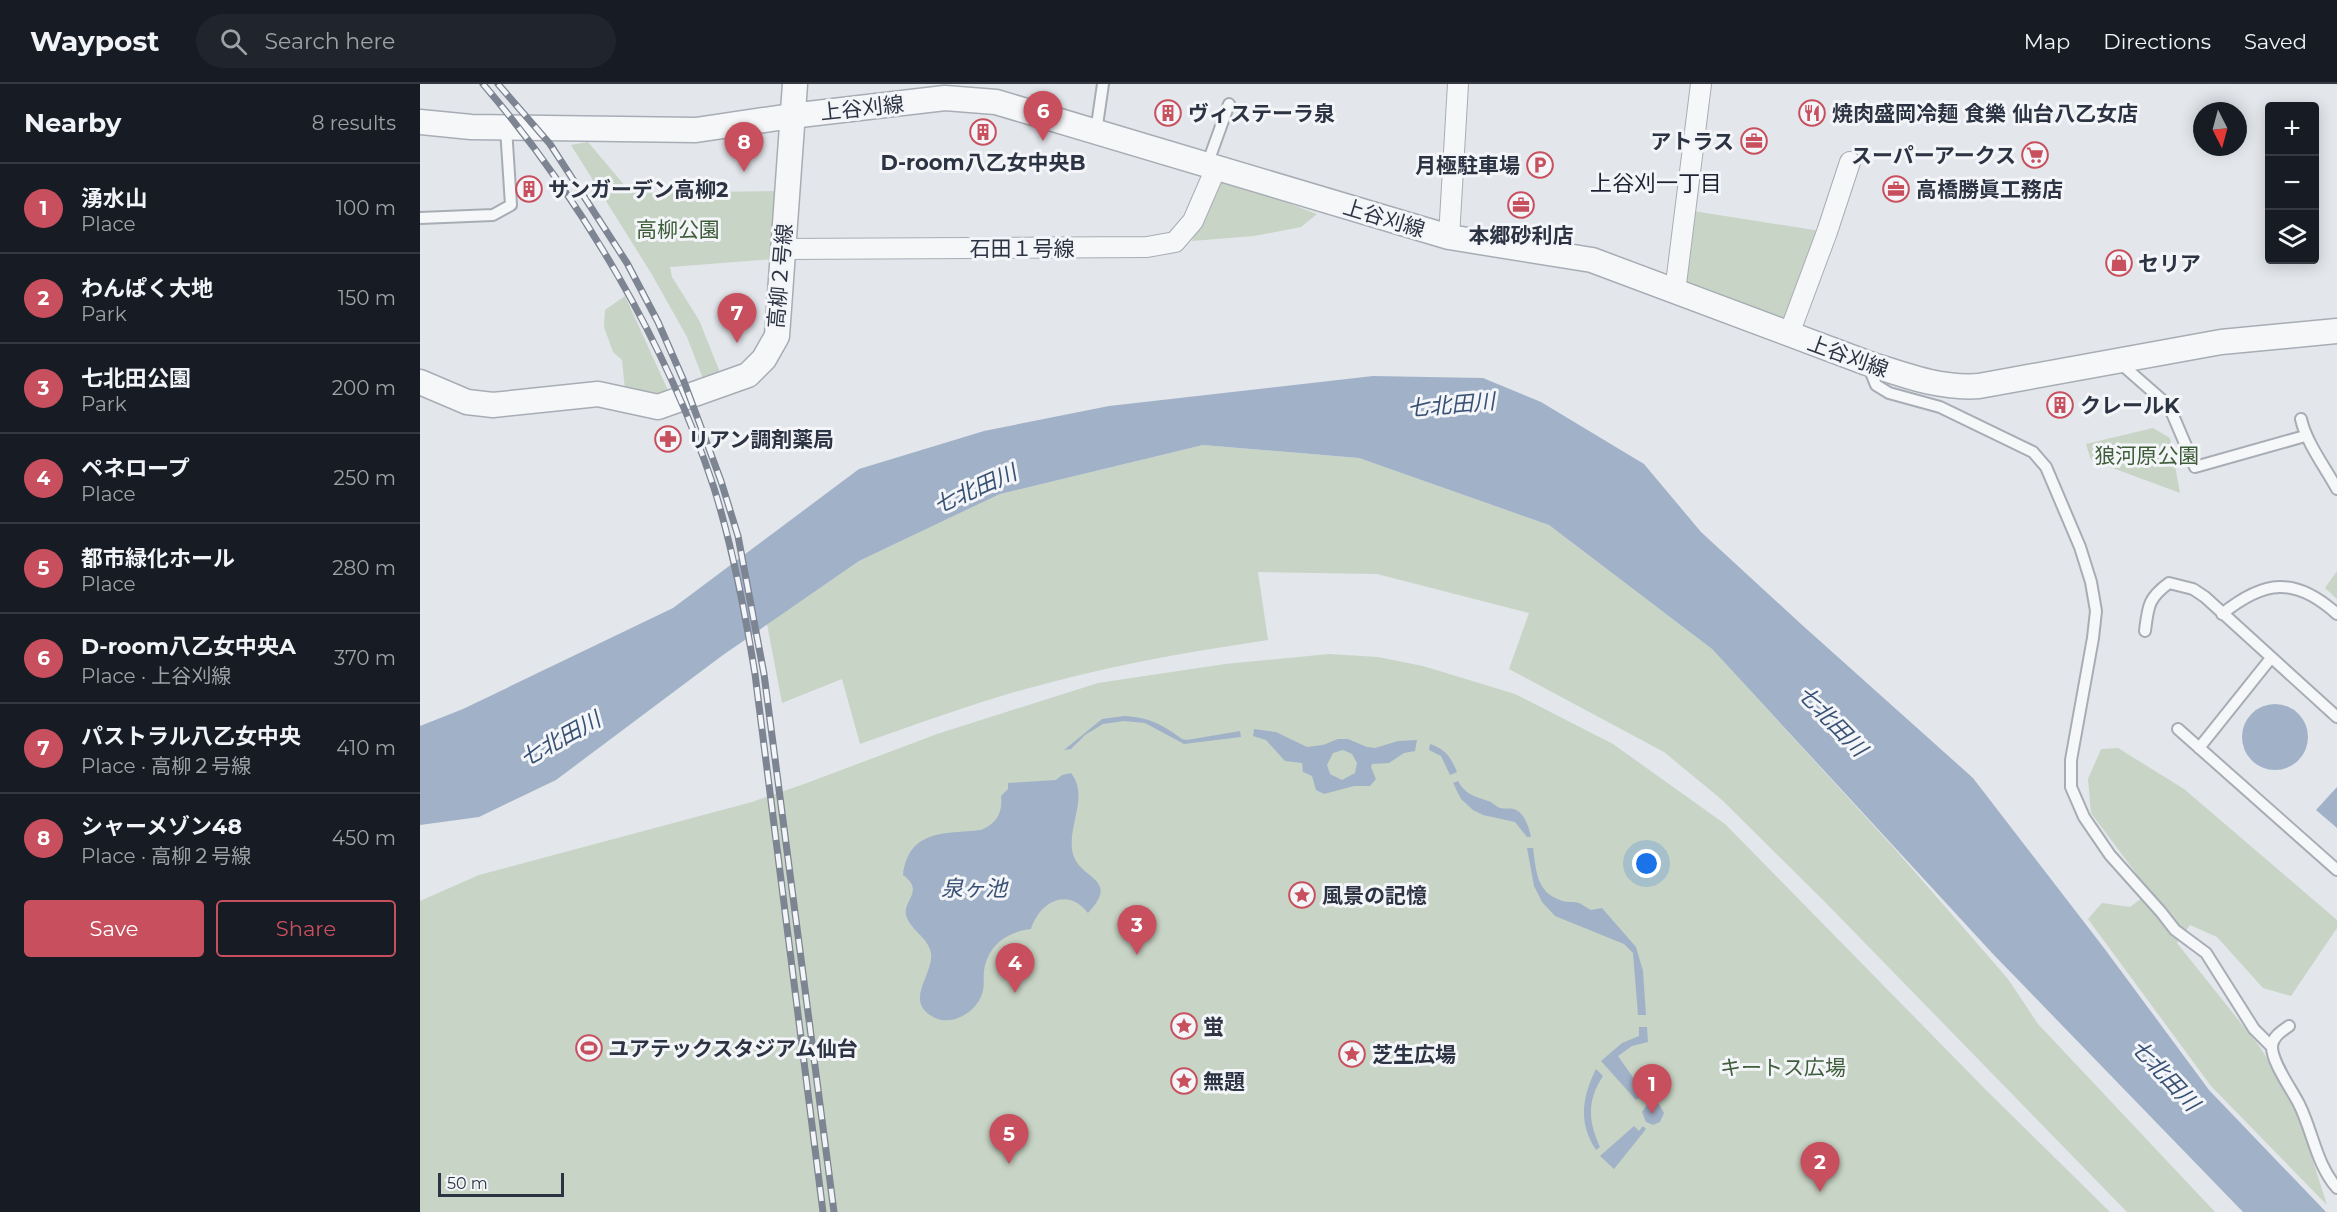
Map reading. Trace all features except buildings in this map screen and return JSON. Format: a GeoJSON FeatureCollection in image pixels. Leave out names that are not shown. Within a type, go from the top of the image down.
{"type":"FeatureCollection","features":[{"type":"Feature","properties":{"kind":"street","name":"高柳２号線"},"geometry":{"type":"LineString","coordinates":[[420,382],[467,402],[492,405],[598,394],[658,407],[748,375],[764,359],[777,336],[795,84]]}},
{"type":"Feature","properties":{"kind":"street"},"geometry":{"type":"LineString","coordinates":[[1449,237],[1458,84]]}},
{"type":"Feature","properties":{"kind":"street"},"geometry":{"type":"LineString","coordinates":[[1675,292],[1701,84]]}},
{"type":"Feature","properties":{"kind":"street","name":"上谷刈線"},"geometry":{"type":"LineString","coordinates":[[420,122],[471,127],[696,130],[791,116],[945,99],[996,102],[1449,237],[1592,260],[1867,363],[1907,376],[1964,387],[2037,377],[2244,339],[2337,331]]}},
{"type":"Feature","properties":{"kind":"street"},"geometry":{"type":"LineString","coordinates":[[1789,334],[1850,162]]}},
{"type":"Feature","properties":{"kind":"street","name":"石田１号線"},"geometry":{"type":"LineString","coordinates":[[783,249],[1147,247],[1175,242],[1193,221],[1212,166]]}},
{"type":"Feature","properties":{"kind":"lane"},"geometry":{"type":"LineString","coordinates":[[1096,132],[1103,84]]}},
{"type":"Feature","properties":{"kind":"lane"},"geometry":{"type":"LineString","coordinates":[[1212,166],[1229,104]]}},
{"type":"Feature","properties":{"kind":"lane"},"geometry":{"type":"LineString","coordinates":[[420,218],[494,215],[511,205],[506,127]]}},
{"type":"Feature","properties":{"kind":"lane"},"geometry":{"type":"LineString","coordinates":[[2118,361],[2169,406],[2194,467],[2305,436]]}},
{"type":"Feature","properties":{"kind":"lane"},"geometry":{"type":"LineString","coordinates":[[1867,363],[1876,385],[1888,393],[1940,407],[2033,452],[2046,467],[2080,547],[2091,582],[2096,611],[2094,638],[2071,760],[2071,787],[2084,817],[2110,855],[2175,930],[2206,953],[2254,1029],[2272,1047],[2278,1066],[2300,1106],[2322,1166],[2337,1188]]}},
{"type":"Feature","properties":{"kind":"lane"},"geometry":{"type":"LineString","coordinates":[[2301,419],[2305,436],[2314,447],[2337,489]]}},
{"type":"Feature","properties":{"kind":"lane"},"geometry":{"type":"LineString","coordinates":[[2145,631],[2149,604],[2157,592],[2169,583],[2193,589],[2337,717]]}},
{"type":"Feature","properties":{"kind":"lane"},"geometry":{"type":"LineString","coordinates":[[2222,614],[2242,597],[2262,588],[2286,588],[2302,590],[2320,598],[2337,614]]}},
{"type":"Feature","properties":{"kind":"lane"},"geometry":{"type":"LineString","coordinates":[[2199,748],[2271,658]]}},
{"type":"Feature","properties":{"kind":"lane"},"geometry":{"type":"LineString","coordinates":[[2178,729],[2337,870]]}},
{"type":"Feature","properties":{"kind":"lane"},"geometry":{"type":"LineString","coordinates":[[2272,1047],[2274,1038],[2289,1026]]}},
{"type":"Feature","properties":{"kind":"green space","name":"高柳公園"},"geometry":{"type":"Polygon","coordinates":[[[588,142],[631,193],[779,191],[775,259],[670,267],[672,277],[699,320],[721,375],[704,381],[687,337],[651,273],[571,145],[588,142]]]}},
{"type":"Feature","properties":{"kind":"green space"},"geometry":{"type":"Polygon","coordinates":[[[1227,180],[1317,214],[1301,227],[1254,236],[1192,241],[1214,186],[1227,180]]]}},
{"type":"Feature","properties":{"kind":"green space"},"geometry":{"type":"Polygon","coordinates":[[[1693,211],[1827,232],[1789,327],[1675,292],[1693,211]]]}},
{"type":"Feature","properties":{"kind":"green space"},"geometry":{"type":"Polygon","coordinates":[[[625,296],[671,397],[625,390],[622,360],[613,352],[604,327],[605,310],[625,296]]]}},
{"type":"Feature","properties":{"kind":"green space","name":"狼河原公園"},"geometry":{"type":"Polygon","coordinates":[[[2153,428],[2170,438],[2180,493],[2091,460],[2086,444],[2153,428]]]}},
{"type":"Feature","properties":{"kind":"green space"},"geometry":{"type":"Polygon","coordinates":[[[1203,445],[1359,458],[1549,525],[1712,649],[1894,848],[2008,979],[2038,1024],[2215,1212],[2127,1212],[1824,901],[1721,799],[1664,752],[1509,669],[1529,613],[1377,574],[1258,572],[1268,640],[1159,658],[1028,688],[860,744],[842,679],[782,703],[767,624],[859,561],[1000,494],[1203,445]]]}},
{"type":"Feature","properties":{"kind":"green space"},"geometry":{"type":"Polygon","coordinates":[[[2337,571],[2337,599],[2325,588],[2337,571]]]}},
{"type":"Feature","properties":{"kind":"green space","name":"キートス広場"},"geometry":{"type":"Polygon","coordinates":[[[1329,654],[1378,657],[1423,666],[1515,694],[1613,744],[1725,824],[1985,1089],[2110,1212],[420,1212],[420,901],[479,875],[752,802],[937,734],[1098,683],[1225,664],[1329,654]]]}},
{"type":"Feature","properties":{"kind":"green space"},"geometry":{"type":"Polygon","coordinates":[[[2118,748],[2184,789],[2337,920],[2337,928],[2291,996],[2263,988],[2217,937],[2190,925],[2177,943],[2260,1047],[2295,1105],[2327,1205],[2211,1086],[2088,919],[2102,903],[2130,907],[2150,892],[2091,813],[2088,779],[2101,749],[2118,748]]]}},
{"type":"Feature","properties":{"kind":"water","name":"七北田川"},"geometry":{"type":"Polygon","coordinates":[[[1373,376],[1483,378],[1541,402],[1644,464],[1701,532],[1973,778],[2104,948],[2209,1090],[2326,1212],[2243,1212],[1993,954],[1712,649],[1549,525],[1359,458],[1203,445],[1000,494],[859,561],[723,655],[556,780],[479,817],[420,825],[420,726],[463,709],[673,608],[859,469],[984,431],[1109,406],[1373,376]]]}},
{"type":"Feature","properties":{"kind":"water"},"geometry":{"type":"Polygon","coordinates":[[[2275,704],[2288,706],[2303,719],[2308,737],[2306,750],[2293,765],[2275,770],[2262,768],[2247,755],[2242,737],[2244,724],[2257,709],[2275,704]]]}},
{"type":"Feature","properties":{"kind":"water"},"geometry":{"type":"Polygon","coordinates":[[[1124,716],[1154,722],[1187,740],[1240,731],[1241,737],[1184,744],[1145,723],[1124,721],[1103,724],[1085,735],[1071,749],[1064,750],[1102,719],[1124,716]]]}},
{"type":"Feature","properties":{"kind":"water"},"geometry":{"type":"Polygon","coordinates":[[[1254,729],[1276,732],[1307,747],[1323,745],[1338,739],[1348,739],[1375,748],[1398,741],[1417,740],[1415,751],[1404,753],[1389,763],[1372,764],[1376,779],[1370,786],[1354,786],[1324,794],[1316,790],[1312,776],[1303,772],[1302,763],[1285,761],[1266,740],[1253,736],[1254,729]],[[1343,750],[1333,753],[1327,765],[1330,774],[1342,780],[1355,773],[1357,763],[1352,754],[1343,750]]]}},
{"type":"Feature","properties":{"kind":"water"},"geometry":{"type":"Polygon","coordinates":[[[1430,744],[1447,754],[1457,772],[1450,775],[1441,756],[1429,750],[1430,744]]]}},
{"type":"Feature","properties":{"kind":"water","name":"泉ヶ池"},"geometry":{"type":"Polygon","coordinates":[[[1071,773],[1078,792],[1072,833],[1073,854],[1077,863],[1100,886],[1101,893],[1097,901],[1088,913],[1080,905],[1064,899],[1048,905],[1035,919],[1031,929],[1014,933],[994,947],[986,962],[983,991],[979,1001],[969,1012],[956,1019],[935,1018],[925,1012],[920,996],[931,961],[931,953],[926,942],[911,925],[906,915],[907,905],[913,891],[909,881],[903,875],[913,849],[930,837],[981,830],[991,825],[1000,813],[1001,796],[1008,789],[1008,783],[1056,780],[1062,775],[1071,773]]]}},
{"type":"Feature","properties":{"kind":"water"},"geometry":{"type":"Polygon","coordinates":[[[1458,781],[1471,794],[1500,808],[1518,811],[1526,821],[1531,837],[1527,837],[1515,822],[1483,815],[1473,810],[1461,799],[1453,783],[1458,781]]]}},
{"type":"Feature","properties":{"kind":"water"},"geometry":{"type":"Polygon","coordinates":[[[2337,787],[2337,828],[2316,810],[2337,787]]]}},
{"type":"Feature","properties":{"kind":"water"},"geometry":{"type":"Polygon","coordinates":[[[1527,848],[1533,848],[1539,879],[1546,891],[1560,900],[1579,903],[1591,910],[1602,908],[1636,947],[1643,971],[1646,1015],[1638,1015],[1633,953],[1624,944],[1555,916],[1542,902],[1534,886],[1527,848]]]}},
{"type":"Feature","properties":{"kind":"water"},"geometry":{"type":"Polygon","coordinates":[[[1639,1027],[1647,1027],[1648,1042],[1632,1046],[1618,1056],[1649,1100],[1645,1102],[1641,1097],[1636,1100],[1601,1061],[1622,1043],[1639,1036],[1639,1027]]]}},
{"type":"Feature","properties":{"kind":"water"},"geometry":{"type":"Polygon","coordinates":[[[1596,1069],[1603,1076],[1594,1094],[1591,1111],[1593,1128],[1600,1147],[1596,1150],[1586,1130],[1584,1110],[1591,1079],[1596,1069]]]}},
{"type":"Feature","properties":{"kind":"water"},"geometry":{"type":"Polygon","coordinates":[[[1652,1103],[1659,1104],[1664,1113],[1660,1122],[1653,1125],[1646,1122],[1642,1112],[1652,1103]]]}},
{"type":"Feature","properties":{"kind":"water"},"geometry":{"type":"Polygon","coordinates":[[[1634,1126],[1639,1131],[1643,1126],[1646,1129],[1614,1169],[1600,1156],[1634,1126]]]}},
{"type":"Feature","properties":{"kind":"railway"},"geometry":{"type":"LineString","coordinates":[[483,84],[554,175],[618,275],[672,381],[695,434],[714,488],[738,581],[755,674],[823,1212]]}},
{"type":"Feature","properties":{"kind":"railway"},"geometry":{"type":"LineString","coordinates":[[498,84],[550,144],[627,263],[658,322],[683,379],[721,481],[738,536],[764,674],[834,1212]]}},
{"type":"Feature","properties":{"kind":"place","name":"ヴィステーラ泉"},"geometry":{"type":"Point","coordinates":[1168,113]}},
{"type":"Feature","properties":{"kind":"place","name":"焼肉盛岡冷麺 食樂 仙台八乙女店"},"geometry":{"type":"Point","coordinates":[1812,113]}},
{"type":"Feature","properties":{"kind":"place","name":"D-room八乙女中央B"},"geometry":{"type":"Point","coordinates":[983,132]}},
{"type":"Feature","properties":{"kind":"place","name":"D-room八乙女中央A"},"geometry":{"type":"Point","coordinates":[1043,141]}},
{"type":"Feature","properties":{"kind":"place","name":"アトラス"},"geometry":{"type":"Point","coordinates":[1754,141]}},
{"type":"Feature","properties":{"kind":"place","name":"スーパーアークス"},"geometry":{"type":"Point","coordinates":[2035,155]}},
{"type":"Feature","properties":{"kind":"place","name":"月極駐車場"},"geometry":{"type":"Point","coordinates":[1540,165]}},
{"type":"Feature","properties":{"kind":"place","name":"シャーメゾン48"},"geometry":{"type":"Point","coordinates":[744,172]}},
{"type":"Feature","properties":{"kind":"place","name":"サンガーデン高柳2"},"geometry":{"type":"Point","coordinates":[529,189]}},
{"type":"Feature","properties":{"kind":"place","name":"高橋勝眞工務店"},"geometry":{"type":"Point","coordinates":[1896,189]}},
{"type":"Feature","properties":{"kind":"place","name":"本郷砂利店"},"geometry":{"type":"Point","coordinates":[1521,205]}},
{"type":"Feature","properties":{"kind":"place","name":"セリア"},"geometry":{"type":"Point","coordinates":[2119,263]}},
{"type":"Feature","properties":{"kind":"place","name":"パストラル八乙女中央"},"geometry":{"type":"Point","coordinates":[737,343]}},
{"type":"Feature","properties":{"kind":"place","name":"クレールK"},"geometry":{"type":"Point","coordinates":[2060,405]}},
{"type":"Feature","properties":{"kind":"place","name":"リアン調剤薬局"},"geometry":{"type":"Point","coordinates":[668,439]}},
{"type":"Feature","properties":{"kind":"place","name":"風景の記憶"},"geometry":{"type":"Point","coordinates":[1302,895]}},
{"type":"Feature","properties":{"kind":"place","name":"七北田公園"},"geometry":{"type":"Point","coordinates":[1137,955]}},
{"type":"Feature","properties":{"kind":"place","name":"ペネロープ"},"geometry":{"type":"Point","coordinates":[1015,993]}},
{"type":"Feature","properties":{"kind":"place","name":"蛍"},"geometry":{"type":"Point","coordinates":[1184,1026]}},
{"type":"Feature","properties":{"kind":"place","name":"ユアテックスタジアム仙台"},"geometry":{"type":"Point","coordinates":[589,1048]}},
{"type":"Feature","properties":{"kind":"place","name":"芝生広場"},"geometry":{"type":"Point","coordinates":[1352,1054]}},
{"type":"Feature","properties":{"kind":"place","name":"無題"},"geometry":{"type":"Point","coordinates":[1184,1081]}},
{"type":"Feature","properties":{"kind":"place","name":"湧水山"},"geometry":{"type":"Point","coordinates":[1652,1114]}},
{"type":"Feature","properties":{"kind":"place","name":"都市緑化ホール"},"geometry":{"type":"Point","coordinates":[1009,1164]}},
{"type":"Feature","properties":{"kind":"place","name":"わんぱく大地"},"geometry":{"type":"Point","coordinates":[1820,1192]}},
{"type":"Feature","properties":{"kind":"district","name":"上谷刈一丁目"},"geometry":{"type":"Point","coordinates":[1656,183]}}]}
